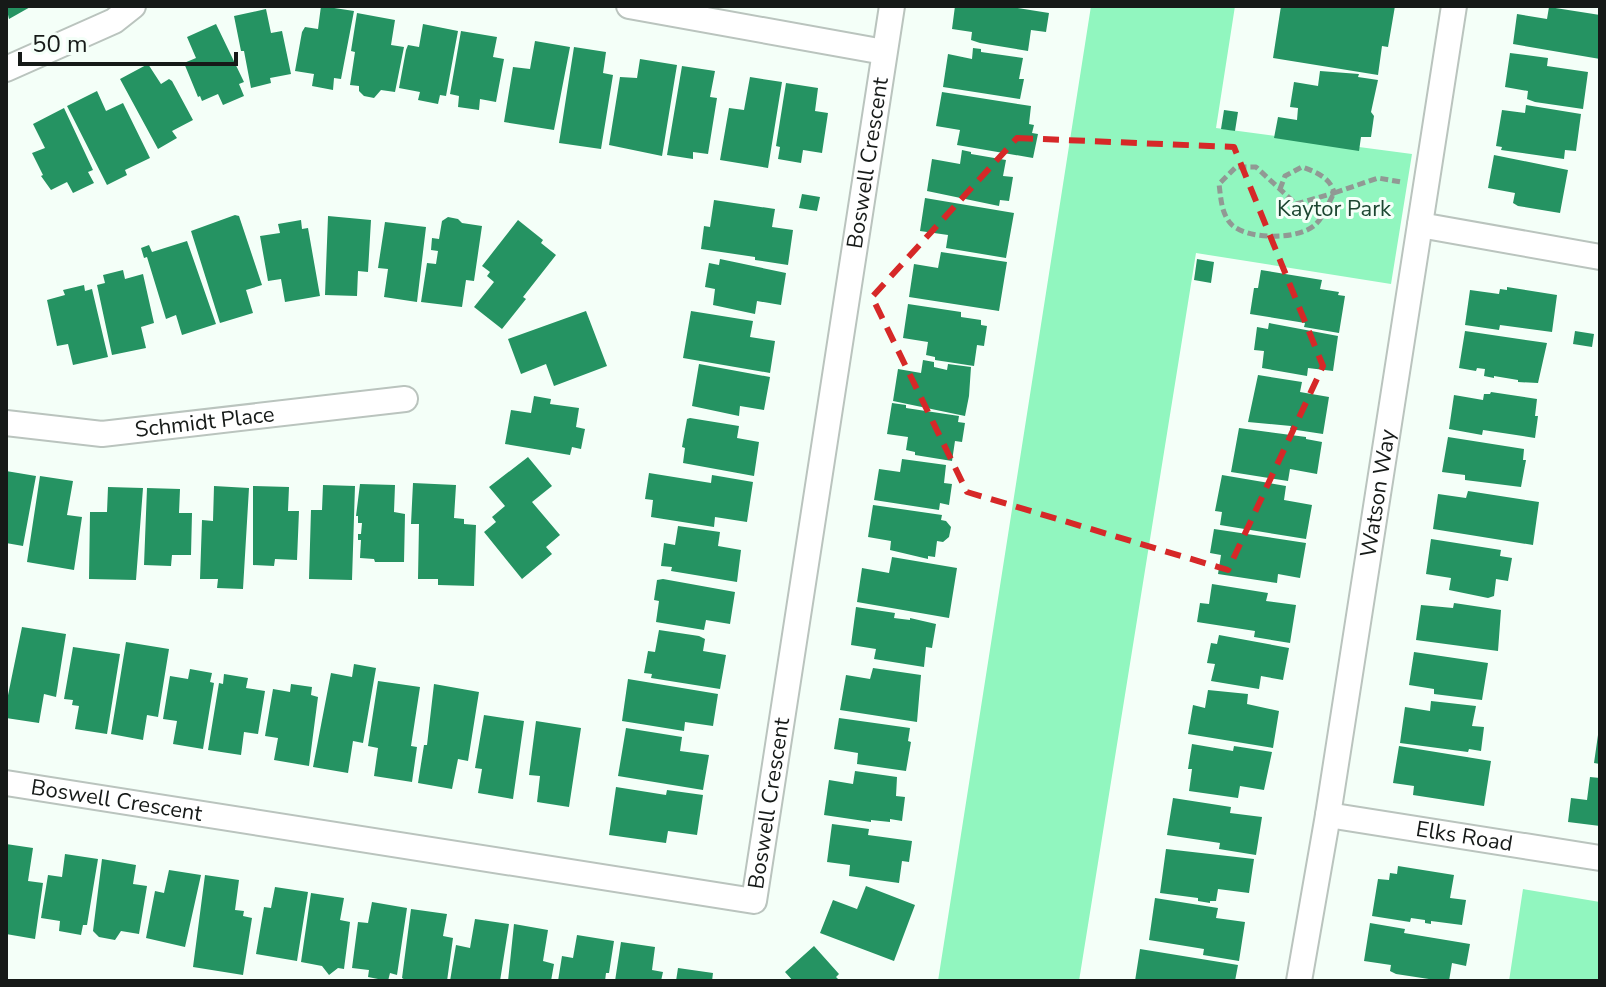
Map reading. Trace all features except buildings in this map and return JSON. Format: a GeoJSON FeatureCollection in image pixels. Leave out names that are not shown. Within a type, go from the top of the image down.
{"type":"FeatureCollection","features":[{"type":"Feature","properties":{"kind":"street"},"geometry":{"type":"LineString","coordinates":[[6,69],[114,21],[133,6]]}},
{"type":"Feature","properties":{"kind":"street"},"geometry":{"type":"LineString","coordinates":[[629,6],[884,52]]}},
{"type":"Feature","properties":{"kind":"street","name":"Boswell Crescent"},"geometry":{"type":"LineString","coordinates":[[6,783],[754,901],[892,6]]}},
{"type":"Feature","properties":{"kind":"street","name":"Watson Way"},"geometry":{"type":"LineString","coordinates":[[1299,981],[1328,815],[1454,6]]}},
{"type":"Feature","properties":{"kind":"street"},"geometry":{"type":"LineString","coordinates":[[1420,225],[1600,257]]}},
{"type":"Feature","properties":{"kind":"street","name":"Schmidt Place"},"geometry":{"type":"LineString","coordinates":[[6,423],[102,434],[405,399]]}},
{"type":"Feature","properties":{"kind":"street","name":"Elks Road"},"geometry":{"type":"LineString","coordinates":[[1328,815],[1600,858]]}},
{"type":"Feature","properties":{"kind":"path"},"geometry":{"type":"LineString","coordinates":[[1280,189],[1285,176],[1302,167],[1319,173],[1333,186],[1334,193],[1315,225],[1285,238],[1258,235],[1233,226],[1222,209],[1219,184],[1236,167],[1256,167],[1296,204],[1334,193],[1378,178],[1426,185]]}},
{"type":"Feature","properties":{"kind":"highlighted area"},"geometry":{"type":"Polygon","coordinates":[[[1017,138],[1234,147],[1323,366],[1228,570],[967,492],[872,297],[1017,138]]]}},
{"type":"Feature","properties":{"kind":"green space","name":"Kaytor Park"},"geometry":{"type":"Polygon","coordinates":[[[1091,6],[1235,6],[1216,128],[1412,154],[1391,284],[1196,253],[1079,981],[938,981],[1091,6]]]}},
{"type":"Feature","properties":{"kind":"green space"},"geometry":{"type":"Polygon","coordinates":[[[1523,889],[1600,902],[1600,981],[1509,981],[1523,889]]]}}]}
